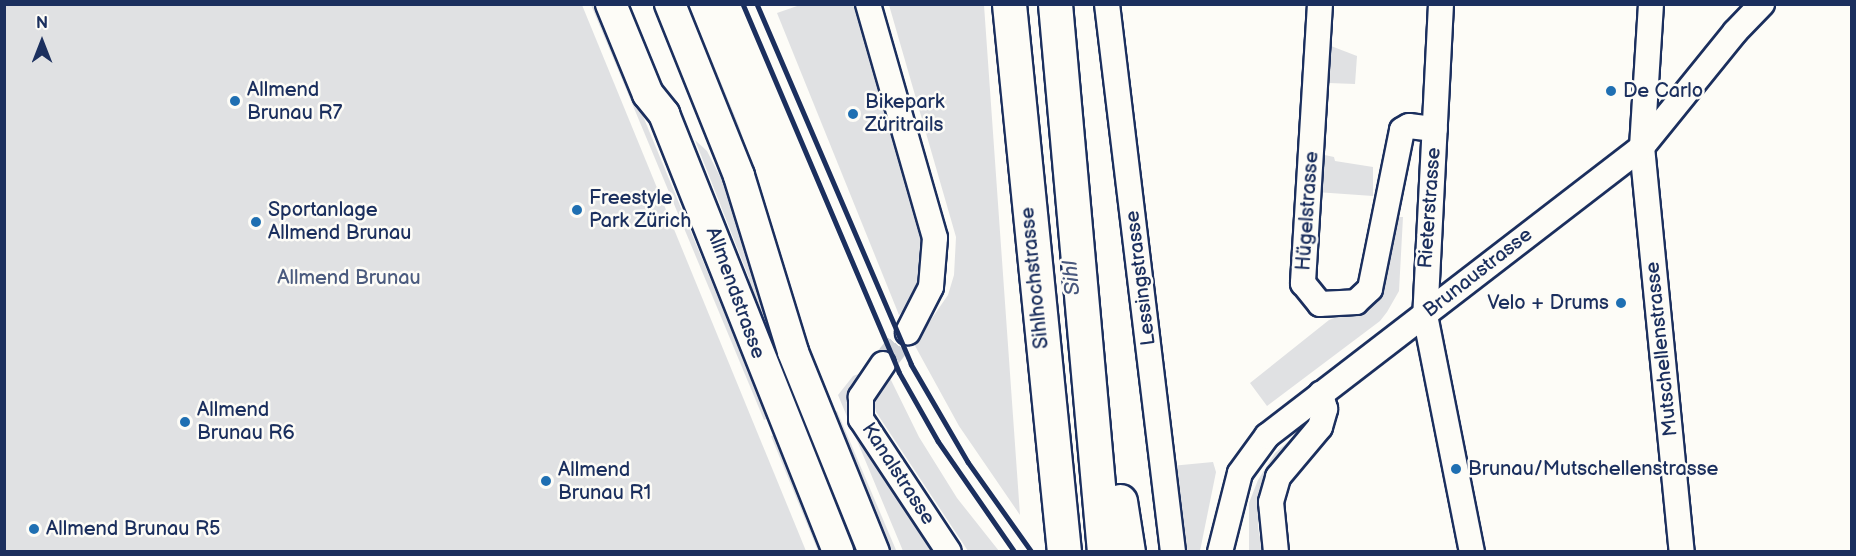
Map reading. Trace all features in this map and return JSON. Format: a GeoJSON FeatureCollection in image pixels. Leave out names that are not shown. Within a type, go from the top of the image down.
{"type":"FeatureCollection","features":[{"type":"Feature","properties":{"kind":"highway","name":"Sihlhochstrasse"},"geometry":{"type":"LineString","coordinates":[[1009,4],[1064,552]]}},
{"type":"Feature","properties":{"kind":"highway"},"geometry":{"type":"LineString","coordinates":[[1055,4],[1104,552]]}},
{"type":"Feature","properties":{"kind":"highway"},"geometry":{"type":"LineString","coordinates":[[1074,224],[1128,552]]}},
{"type":"Feature","properties":{"kind":"highway"},"geometry":{"type":"LineString","coordinates":[[1059,514],[1059,552]]}},
{"type":"Feature","properties":{"kind":"main road","name":"Allmendstrasse"},"geometry":{"type":"LineString","coordinates":[[611,4],[648,94],[664,114],[838,552]]}},
{"type":"Feature","properties":{"kind":"main road","name":"Allmendstrasse"},"geometry":{"type":"LineString","coordinates":[[670,4],[739,177],[796,361],[874,552]]}},
{"type":"Feature","properties":{"kind":"street"},"geometry":{"type":"LineString","coordinates":[[868,4],[936,238],[931,287],[908,332]]}},
{"type":"Feature","properties":{"kind":"street","name":"Lessingstrasse"},"geometry":{"type":"LineString","coordinates":[[1107,4],[1173,552]]}},
{"type":"Feature","properties":{"kind":"street","name":"Hügelstrasse"},"geometry":{"type":"LineString","coordinates":[[1320,4],[1303,283],[1320,304],[1356,302],[1370,289],[1402,130],[1409,126],[1435,129]]}},
{"type":"Feature","properties":{"kind":"street","name":"Rieterstrasse"},"geometry":{"type":"LineString","coordinates":[[1442,4],[1425,315],[1472,552]]}},
{"type":"Feature","properties":{"kind":"street","name":"Mutschellenstrasse"},"geometry":{"type":"LineString","coordinates":[[1651,4],[1642,147],[1682,552]]}},
{"type":"Feature","properties":{"kind":"street","name":"Brunaustrasse"},"geometry":{"type":"LineString","coordinates":[[1220,552],[1240,472],[1267,436],[1642,147],[1735,32],[1762,4]]}},
{"type":"Feature","properties":{"kind":"street","name":"Kanalstrasse"},"geometry":{"type":"LineString","coordinates":[[883,364],[862,393],[861,419],[949,552]]}},
{"type":"Feature","properties":{"kind":"street"},"geometry":{"type":"LineString","coordinates":[[1276,552],[1271,502],[1278,477],[1320,427],[1325,409],[1321,393]]}},
{"type":"Feature","properties":{"kind":"green space","name":"Allmend Brunau"},"geometry":{"type":"Polygon","coordinates":[[[4,5],[582,5],[806,551],[5,551],[4,5]]]}},
{"type":"Feature","properties":{"kind":"green space"},"geometry":{"type":"Polygon","coordinates":[[[591,5],[597,5],[768,418],[764,420],[591,5]]]}},
{"type":"Feature","properties":{"kind":"green space"},"geometry":{"type":"Polygon","coordinates":[[[689,5],[739,126],[783,263],[778,264],[684,6],[689,5]]]}},
{"type":"Feature","properties":{"kind":"green space","name":"Bikepark Züritrails"},"geometry":{"type":"Polygon","coordinates":[[[800,5],[857,5],[918,215],[924,267],[918,295],[899,315],[777,13],[800,5]]]}},
{"type":"Feature","properties":{"kind":"green space"},"geometry":{"type":"Polygon","coordinates":[[[889,5],[984,5],[1020,515],[959,426],[914,344],[948,295],[954,275],[956,237],[889,5]]]}},
{"type":"Feature","properties":{"kind":"green space"},"geometry":{"type":"Polygon","coordinates":[[[1331,46],[1357,56],[1355,84],[1329,83],[1331,46]]]}},
{"type":"Feature","properties":{"kind":"green space"},"geometry":{"type":"Polygon","coordinates":[[[695,140],[707,151],[734,204],[799,405],[795,406],[745,291],[749,278],[695,140]]]}},
{"type":"Feature","properties":{"kind":"green space"},"geometry":{"type":"Polygon","coordinates":[[[1320,154],[1334,157],[1335,161],[1373,167],[1373,196],[1316,192],[1320,154]]]}},
{"type":"Feature","properties":{"kind":"green space"},"geometry":{"type":"Polygon","coordinates":[[[1393,217],[1403,217],[1399,291],[1387,312],[1380,321],[1267,406],[1250,383],[1329,320],[1364,307],[1393,217]]]}},
{"type":"Feature","properties":{"kind":"green space"},"geometry":{"type":"Polygon","coordinates":[[[867,371],[849,402],[850,419],[936,551],[903,551],[838,395],[853,376],[867,371]]]}},
{"type":"Feature","properties":{"kind":"green space"},"geometry":{"type":"Polygon","coordinates":[[[889,376],[919,437],[957,498],[999,551],[968,551],[876,412],[873,398],[889,376]]]}},
{"type":"Feature","properties":{"kind":"green space"},"geometry":{"type":"Polygon","coordinates":[[[837,411],[896,551],[890,552],[831,413],[837,411]]]}},
{"type":"Feature","properties":{"kind":"green space"},"geometry":{"type":"Polygon","coordinates":[[[806,423],[858,552],[854,552],[802,424],[806,423]]]}},
{"type":"Feature","properties":{"kind":"green space"},"geometry":{"type":"Polygon","coordinates":[[[1307,425],[1260,499],[1258,528],[1263,551],[1249,552],[1249,503],[1258,480],[1275,453],[1307,425]]]}},
{"type":"Feature","properties":{"kind":"green space"},"geometry":{"type":"Polygon","coordinates":[[[776,434],[825,551],[818,551],[771,436],[776,434]]]}},
{"type":"Feature","properties":{"kind":"green space"},"geometry":{"type":"Polygon","coordinates":[[[1213,462],[1216,472],[1200,551],[1182,551],[1171,466],[1213,462]]]}},
{"type":"Feature","properties":{"kind":"pier"},"geometry":{"type":"Polygon","coordinates":[[[988,5],[1075,5],[1143,552],[1020,552],[1020,521],[1033,537],[988,5]]]}},
{"type":"Feature","properties":{"kind":"tunnel"},"geometry":{"type":"LineString","coordinates":[[883,364],[908,332]]}},
{"type":"Feature","properties":{"kind":"railway"},"geometry":{"type":"LineString","coordinates":[[743,4],[899,372],[938,441],[1015,552]]}},
{"type":"Feature","properties":{"kind":"railway"},"geometry":{"type":"LineString","coordinates":[[757,4],[911,364],[968,462],[1032,552]]}},
{"type":"Feature","properties":{"kind":"place","name":"De Carlo"},"geometry":{"type":"Point","coordinates":[1611,91]}},
{"type":"Feature","properties":{"kind":"place","name":"Allmend Brunau R7"},"geometry":{"type":"Point","coordinates":[235,101]}},
{"type":"Feature","properties":{"kind":"place","name":"Bikepark Züritrails"},"geometry":{"type":"Point","coordinates":[853,114]}},
{"type":"Feature","properties":{"kind":"place","name":"Freestyle Park Zürich"},"geometry":{"type":"Point","coordinates":[577,210]}},
{"type":"Feature","properties":{"kind":"place","name":"Sportanlage Allmend Brunau"},"geometry":{"type":"Point","coordinates":[256,222]}},
{"type":"Feature","properties":{"kind":"place","name":"Velo + Drums"},"geometry":{"type":"Point","coordinates":[1621,303]}},
{"type":"Feature","properties":{"kind":"place","name":"Allmend Brunau R6"},"geometry":{"type":"Point","coordinates":[185,422]}},
{"type":"Feature","properties":{"kind":"place","name":"Brunau/Mutschellenstrasse"},"geometry":{"type":"Point","coordinates":[1456,469]}},
{"type":"Feature","properties":{"kind":"place","name":"Allmend Brunau R1"},"geometry":{"type":"Point","coordinates":[546,481]}},
{"type":"Feature","properties":{"kind":"place","name":"Allmend Brunau R5"},"geometry":{"type":"Point","coordinates":[34,529]}},
{"type":"Feature","properties":{"kind":"water label","name":"Sihl"},"geometry":{"type":"Point","coordinates":[1072,278]}}]}
